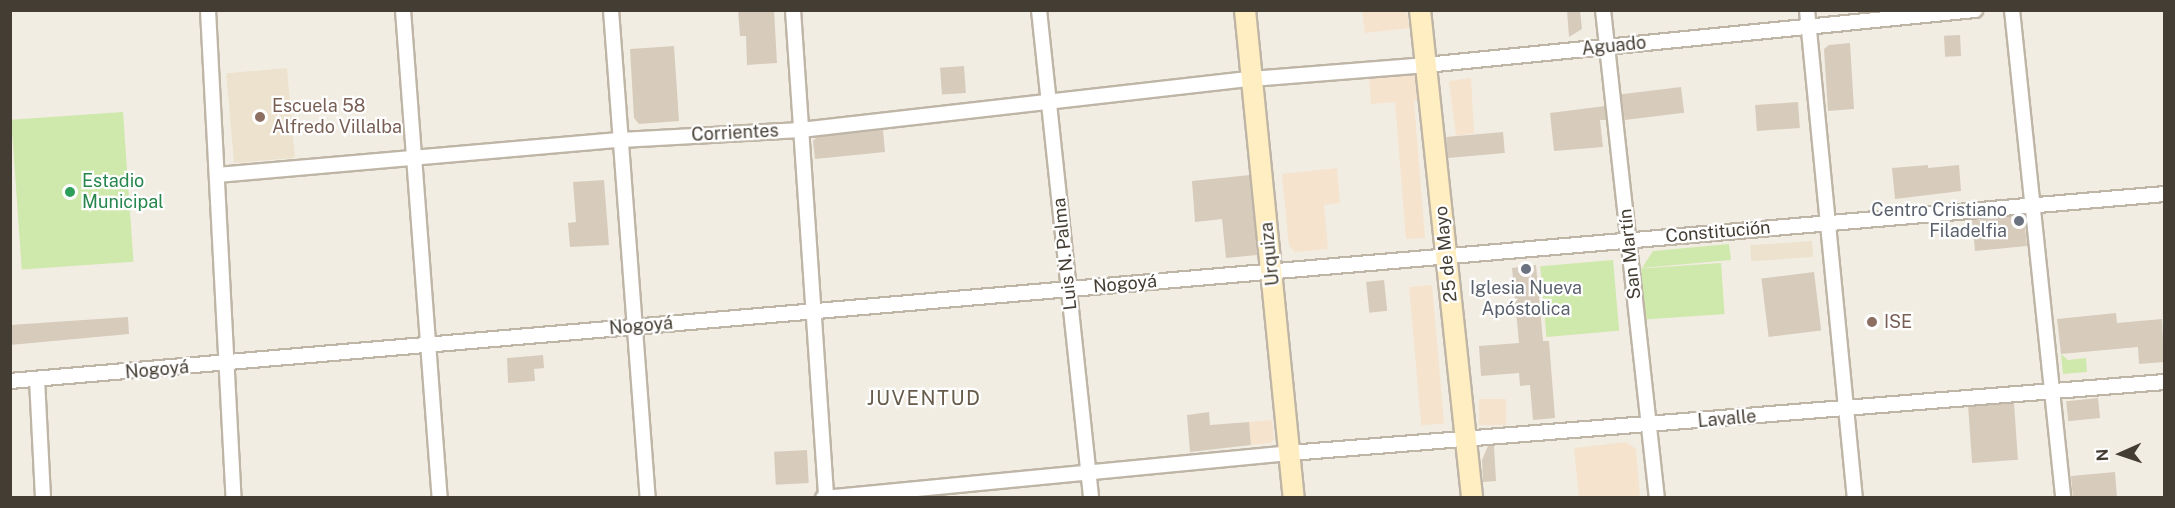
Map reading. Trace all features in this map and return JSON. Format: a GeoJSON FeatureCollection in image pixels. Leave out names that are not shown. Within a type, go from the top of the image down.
{"type":"FeatureCollection","features":[{"type":"Feature","properties":{"kind":"street"},"geometry":{"type":"LineString","coordinates":[[208,10],[234,498]]}},
{"type":"Feature","properties":{"kind":"street"},"geometry":{"type":"LineString","coordinates":[[403,10],[440,498]]}},
{"type":"Feature","properties":{"kind":"street"},"geometry":{"type":"LineString","coordinates":[[611,10],[648,498]]}},
{"type":"Feature","properties":{"kind":"street"},"geometry":{"type":"LineString","coordinates":[[793,10],[825,497]]}},
{"type":"Feature","properties":{"kind":"street","name":"Luis N. Palma"},"geometry":{"type":"LineString","coordinates":[[1039,10],[1091,498]]}},
{"type":"Feature","properties":{"kind":"street","name":"Urquiza"},"geometry":{"type":"LineString","coordinates":[[1245,10],[1294,498]]}},
{"type":"Feature","properties":{"kind":"street","name":"25 de Mayo"},"geometry":{"type":"LineString","coordinates":[[1420,10],[1472,498]]}},
{"type":"Feature","properties":{"kind":"street","name":"San Martín"},"geometry":{"type":"LineString","coordinates":[[1603,10],[1657,498]]}},
{"type":"Feature","properties":{"kind":"street"},"geometry":{"type":"LineString","coordinates":[[1807,10],[1855,498]]}},
{"type":"Feature","properties":{"kind":"street","name":"Aguado"},"geometry":{"type":"LineString","coordinates":[[1252,79],[1426,65],[1975,10]]}},
{"type":"Feature","properties":{"kind":"street"},"geometry":{"type":"LineString","coordinates":[[2012,10],[2063,498]]}},
{"type":"Feature","properties":{"kind":"street","name":"Corrientes"},"geometry":{"type":"LineString","coordinates":[[217,175],[621,140],[801,130],[1252,79]]}},
{"type":"Feature","properties":{"kind":"street","name":"Constitución"},"geometry":{"type":"LineString","coordinates":[[1271,271],[2164,194]]}},
{"type":"Feature","properties":{"kind":"street","name":"Nogoyá"},"geometry":{"type":"LineString","coordinates":[[10,381],[228,364],[429,344],[1271,271]]}},
{"type":"Feature","properties":{"kind":"street"},"geometry":{"type":"LineString","coordinates":[[37,379],[43,498]]}},
{"type":"Feature","properties":{"kind":"street","name":"Lavalle"},"geometry":{"type":"LineString","coordinates":[[825,497],[1290,453],[2164,382]]}},
{"type":"Feature","properties":{"kind":"shaded area"},"geometry":{"type":"Polygon","coordinates":[[[1362,11],[1407,11],[1409,28],[1365,33],[1362,11]]]}},
{"type":"Feature","properties":{"kind":"shaded area","name":"Escuela 58 Alfredo Villalba"},"geometry":{"type":"Polygon","coordinates":[[[287,68],[295,158],[234,163],[226,73],[287,68]]]}},
{"type":"Feature","properties":{"kind":"shaded area"},"geometry":{"type":"Polygon","coordinates":[[[1418,71],[1420,100],[1414,101],[1425,238],[1406,239],[1395,102],[1371,104],[1369,76],[1418,71]]]}},
{"type":"Feature","properties":{"kind":"shaded area"},"geometry":{"type":"Polygon","coordinates":[[[1471,78],[1474,133],[1456,136],[1449,81],[1471,78]]]}},
{"type":"Feature","properties":{"kind":"shaded area"},"geometry":{"type":"Polygon","coordinates":[[[1337,168],[1340,203],[1324,205],[1328,249],[1295,252],[1289,246],[1282,174],[1337,168]]]}},
{"type":"Feature","properties":{"kind":"shaded area"},"geometry":{"type":"Polygon","coordinates":[[[1812,241],[1813,257],[1751,261],[1750,245],[1812,241]]]}},
{"type":"Feature","properties":{"kind":"shaded area"},"geometry":{"type":"Polygon","coordinates":[[[1432,285],[1444,423],[1421,425],[1409,287],[1432,285]]]}},
{"type":"Feature","properties":{"kind":"shaded area"},"geometry":{"type":"Polygon","coordinates":[[[1479,399],[1506,399],[1506,425],[1479,425],[1479,399]]]}},
{"type":"Feature","properties":{"kind":"shaded area"},"geometry":{"type":"Polygon","coordinates":[[[1272,420],[1274,439],[1271,443],[1251,445],[1249,422],[1272,420]]]}},
{"type":"Feature","properties":{"kind":"shaded area"},"geometry":{"type":"Polygon","coordinates":[[[1626,442],[1636,449],[1640,497],[1579,497],[1574,448],[1626,442]]]}},
{"type":"Feature","properties":{"kind":"green space","name":"Estadio Municipal"},"geometry":{"type":"Polygon","coordinates":[[[123,112],[133,262],[22,269],[11,120],[123,112]]]}},
{"type":"Feature","properties":{"kind":"green space"},"geometry":{"type":"Polygon","coordinates":[[[1729,244],[1731,260],[1642,268],[1653,251],[1729,244]]]}},
{"type":"Feature","properties":{"kind":"green space"},"geometry":{"type":"Polygon","coordinates":[[[1613,260],[1619,331],[1546,337],[1540,266],[1613,260]]]}},
{"type":"Feature","properties":{"kind":"green space"},"geometry":{"type":"Polygon","coordinates":[[[1721,263],[1725,314],[1645,319],[1641,269],[1721,263]]]}},
{"type":"Feature","properties":{"kind":"green space"},"geometry":{"type":"Polygon","coordinates":[[[2061,354],[2068,360],[2086,358],[2087,372],[2063,374],[2061,354]]]}},
{"type":"Feature","properties":{"kind":"building"},"geometry":{"type":"Polygon","coordinates":[[[738,10],[774,10],[777,63],[747,65],[746,36],[740,36],[738,10]]]}},
{"type":"Feature","properties":{"kind":"building"},"geometry":{"type":"Polygon","coordinates":[[[1567,10],[1580,10],[1582,29],[1569,37],[1567,10]]]}},
{"type":"Feature","properties":{"kind":"building"},"geometry":{"type":"Polygon","coordinates":[[[1960,35],[1961,56],[1945,57],[1944,36],[1960,35]]]}},
{"type":"Feature","properties":{"kind":"building"},"geometry":{"type":"Polygon","coordinates":[[[1850,43],[1854,109],[1828,111],[1824,49],[1829,45],[1850,43]]]}},
{"type":"Feature","properties":{"kind":"building"},"geometry":{"type":"Polygon","coordinates":[[[674,46],[679,121],[639,124],[634,118],[630,49],[674,46]]]}},
{"type":"Feature","properties":{"kind":"building"},"geometry":{"type":"Polygon","coordinates":[[[964,66],[966,93],[942,95],[940,68],[964,66]]]}},
{"type":"Feature","properties":{"kind":"building"},"geometry":{"type":"Polygon","coordinates":[[[1681,87],[1684,113],[1625,120],[1621,94],[1681,87]]]}},
{"type":"Feature","properties":{"kind":"building"},"geometry":{"type":"Polygon","coordinates":[[[1798,102],[1800,128],[1757,131],[1755,105],[1798,102]]]}},
{"type":"Feature","properties":{"kind":"building"},"geometry":{"type":"Polygon","coordinates":[[[1605,106],[1606,120],[1600,120],[1603,147],[1554,151],[1550,113],[1605,106]]]}},
{"type":"Feature","properties":{"kind":"building"},"geometry":{"type":"Polygon","coordinates":[[[883,130],[885,152],[815,159],[813,141],[817,137],[883,130]]]}},
{"type":"Feature","properties":{"kind":"building"},"geometry":{"type":"Polygon","coordinates":[[[1503,132],[1505,153],[1448,158],[1446,137],[1503,132]]]}},
{"type":"Feature","properties":{"kind":"building"},"geometry":{"type":"Polygon","coordinates":[[[1928,165],[1928,168],[1959,165],[1961,191],[1895,199],[1892,168],[1928,165]]]}},
{"type":"Feature","properties":{"kind":"building"},"geometry":{"type":"Polygon","coordinates":[[[1250,175],[1257,255],[1226,258],[1222,219],[1195,222],[1192,181],[1250,175]]]}},
{"type":"Feature","properties":{"kind":"building"},"geometry":{"type":"Polygon","coordinates":[[[604,180],[609,245],[570,247],[568,223],[576,222],[573,182],[604,180]]]}},
{"type":"Feature","properties":{"kind":"building","name":"Centro Cristiano Filadelfia"},"geometry":{"type":"Polygon","coordinates":[[[2019,216],[2024,219],[2027,246],[1975,251],[1972,220],[2019,216]]]}},
{"type":"Feature","properties":{"kind":"building"},"geometry":{"type":"Polygon","coordinates":[[[1536,265],[1543,341],[1549,341],[1555,418],[1533,420],[1530,385],[1520,386],[1519,373],[1481,376],[1479,346],[1519,343],[1512,268],[1536,265]]]}},
{"type":"Feature","properties":{"kind":"building"},"geometry":{"type":"Polygon","coordinates":[[[1814,272],[1821,331],[1769,337],[1761,278],[1814,272]]]}},
{"type":"Feature","properties":{"kind":"building"},"geometry":{"type":"Polygon","coordinates":[[[1384,280],[1387,311],[1369,313],[1366,282],[1384,280]]]}},
{"type":"Feature","properties":{"kind":"building"},"geometry":{"type":"Polygon","coordinates":[[[2116,313],[2117,323],[2162,319],[2164,362],[2139,364],[2138,347],[2061,354],[2057,319],[2116,313]]]}},
{"type":"Feature","properties":{"kind":"building"},"geometry":{"type":"Polygon","coordinates":[[[128,317],[129,334],[10,345],[10,325],[128,317]]]}},
{"type":"Feature","properties":{"kind":"building"},"geometry":{"type":"Polygon","coordinates":[[[543,355],[544,368],[534,369],[535,381],[508,383],[507,358],[543,355]]]}},
{"type":"Feature","properties":{"kind":"building"},"geometry":{"type":"Polygon","coordinates":[[[2098,398],[2100,418],[2068,421],[2066,401],[2098,398]]]}},
{"type":"Feature","properties":{"kind":"building"},"geometry":{"type":"Polygon","coordinates":[[[2014,403],[2018,460],[1972,463],[1968,406],[2014,403]]]}},
{"type":"Feature","properties":{"kind":"building"},"geometry":{"type":"Polygon","coordinates":[[[1209,412],[1210,425],[1249,422],[1251,445],[1190,452],[1187,415],[1209,412]]]}},
{"type":"Feature","properties":{"kind":"building"},"geometry":{"type":"Polygon","coordinates":[[[1488,446],[1494,446],[1496,481],[1483,482],[1482,460],[1488,446]]]}},
{"type":"Feature","properties":{"kind":"building"},"geometry":{"type":"Polygon","coordinates":[[[807,450],[809,483],[776,485],[774,452],[807,450]]]}},
{"type":"Feature","properties":{"kind":"building"},"geometry":{"type":"Polygon","coordinates":[[[2115,472],[2117,498],[2073,498],[2071,476],[2115,472]]]}},
{"type":"Feature","properties":{"kind":"place","name":"Escuela 58 Alfredo Villalba"},"geometry":{"type":"Point","coordinates":[260,117]}},
{"type":"Feature","properties":{"kind":"place","name":"Estadio Municipal"},"geometry":{"type":"Point","coordinates":[70,192]}},
{"type":"Feature","properties":{"kind":"place","name":"Centro Cristiano Filadelfia"},"geometry":{"type":"Point","coordinates":[2019,221]}},
{"type":"Feature","properties":{"kind":"place","name":"Iglesia Nueva Apóstolica"},"geometry":{"type":"Point","coordinates":[1526,269]}},
{"type":"Feature","properties":{"kind":"place","name":"ISE"},"geometry":{"type":"Point","coordinates":[1872,322]}},
{"type":"Feature","properties":{"kind":"district","name":"JUVENTUD"},"geometry":{"type":"Point","coordinates":[924,398]}}]}
